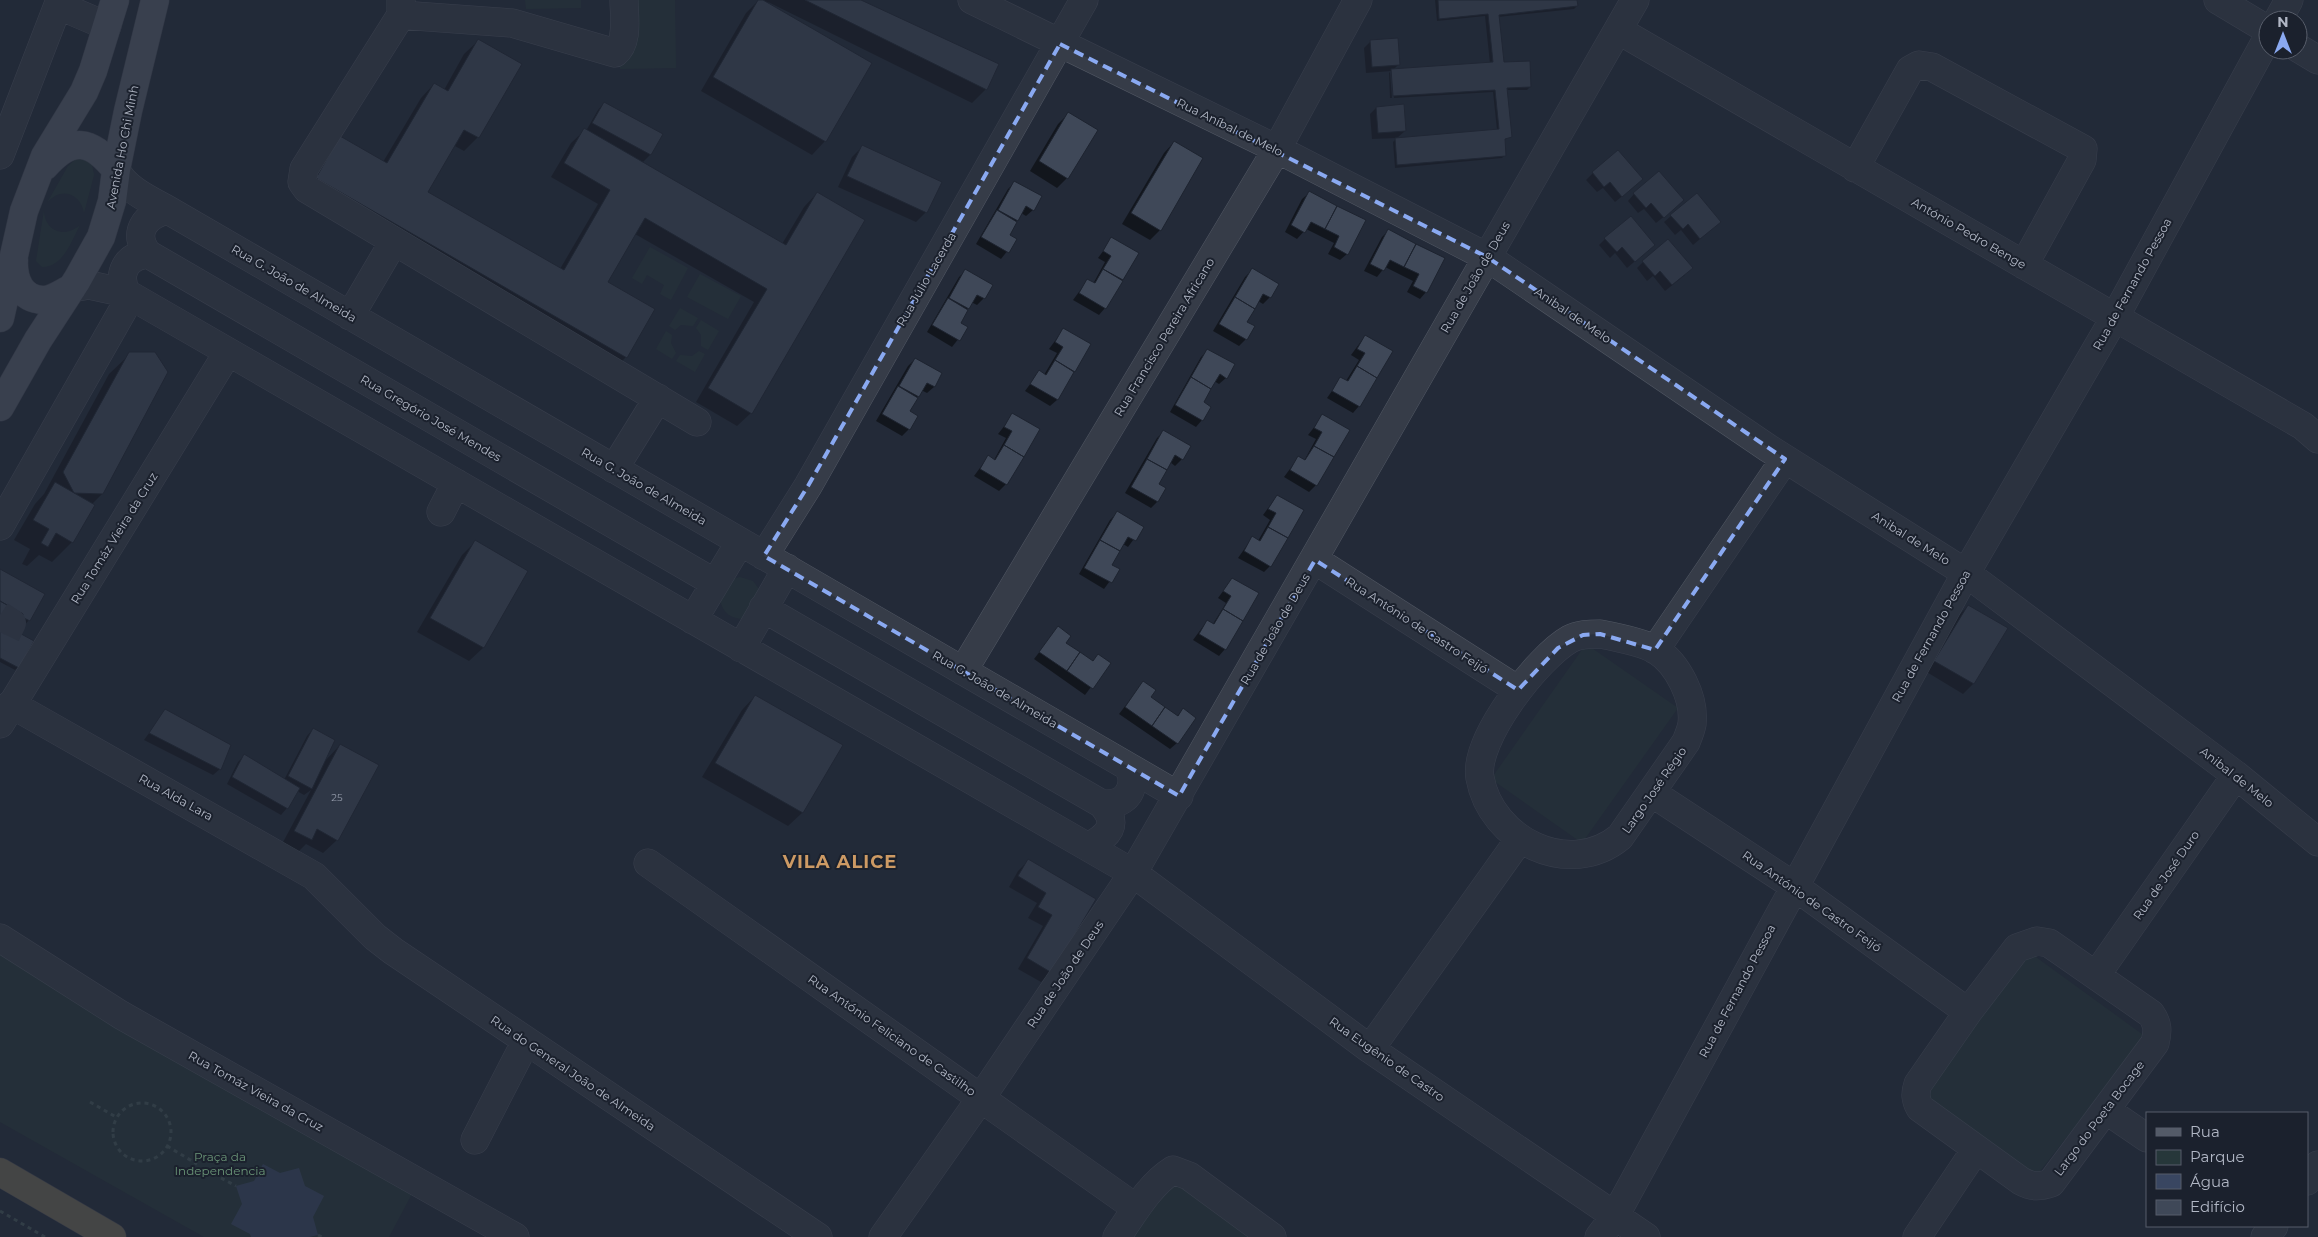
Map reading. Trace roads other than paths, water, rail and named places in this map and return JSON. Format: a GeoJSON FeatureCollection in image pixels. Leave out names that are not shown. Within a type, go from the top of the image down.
{"type":"FeatureCollection","features":[{"type":"Feature","properties":{"kind":"highway"},"geometry":{"type":"LineString","coordinates":[[0,1172],[112,1237]]}},
{"type":"Feature","properties":{"kind":"main road","name":"Avenida Ho Chi Minh"},"geometry":{"type":"LineString","coordinates":[[0,407],[38,340],[72,288],[101,237],[112,201],[128,111],[155,0]]}},
{"type":"Feature","properties":{"kind":"main road"},"geometry":{"type":"LineString","coordinates":[[0,318],[24,211],[45,156],[84,92],[111,13]]}},
{"type":"Feature","properties":{"kind":"main road"},"geometry":{"type":"LineString","coordinates":[[37,179],[54,156],[66,148],[79,144],[95,149],[116,170]]}},
{"type":"Feature","properties":{"kind":"main road"},"geometry":{"type":"LineString","coordinates":[[14,251],[15,278],[25,293],[43,300],[54,298],[72,288]]}},
{"type":"Feature","properties":{"kind":"street"},"geometry":{"type":"LineString","coordinates":[[0,155],[60,0]]}},
{"type":"Feature","properties":{"kind":"street"},"geometry":{"type":"LineString","coordinates":[[64,0],[74,12],[111,13]]}},
{"type":"Feature","properties":{"kind":"street"},"geometry":{"type":"LineString","coordinates":[[624,0],[623,42],[620,49],[615,53],[512,23],[401,8],[304,169],[302,182],[307,189],[697,422]]}},
{"type":"Feature","properties":{"kind":"street","name":"Rua Aníbal de Melo"},"geometry":{"type":"LineString","coordinates":[[972,0],[1277,149],[1487,257]]}},
{"type":"Feature","properties":{"kind":"street","name":"Rua Júlio Lacerda"},"geometry":{"type":"LineString","coordinates":[[741,648],[763,608],[775,562],[808,486],[1084,0]]}},
{"type":"Feature","properties":{"kind":"street","name":"Rua Francisco Pereira Africano"},"geometry":{"type":"LineString","coordinates":[[963,671],[1277,149],[1358,0]]}},
{"type":"Feature","properties":{"kind":"street","name":"Rua de João de Deus"},"geometry":{"type":"LineString","coordinates":[[883,1237],[982,1098],[1133,873],[1315,560],[1635,0]]}},
{"type":"Feature","properties":{"kind":"street"},"geometry":{"type":"LineString","coordinates":[[2218,0],[2258,24]]}},
{"type":"Feature","properties":{"kind":"street","name":"António Pedro Benge"},"geometry":{"type":"LineString","coordinates":[[1618,30],[2303,426],[2318,439]]}},
{"type":"Feature","properties":{"kind":"street","name":"Rua de Fernando Pessoa"},"geometry":{"type":"LineString","coordinates":[[1607,1227],[1966,573],[2115,317],[2258,55]]}},
{"type":"Feature","properties":{"kind":"street"},"geometry":{"type":"LineString","coordinates":[[1855,168],[1910,70],[1918,65],[1932,67],[2082,149],[2082,160],[2024,265]]}},
{"type":"Feature","properties":{"kind":"street","name":"Rua G. João de Almeida"},"geometry":{"type":"LineString","coordinates":[[116,170],[120,178],[127,184],[168,210],[1179,796]]}},
{"type":"Feature","properties":{"kind":"street"},"geometry":{"type":"LineString","coordinates":[[128,295],[122,285],[123,269],[133,258],[148,254],[141,241],[142,226],[152,215],[168,210]]}},
{"type":"Feature","properties":{"kind":"street"},"geometry":{"type":"LineString","coordinates":[[350,316],[394,241]]}},
{"type":"Feature","properties":{"kind":"street","name":"Rua Gregório José Mendes"},"geometry":{"type":"LineString","coordinates":[[148,254],[715,583]]}},
{"type":"Feature","properties":{"kind":"street","name":"Anibal de Melo"},"geometry":{"type":"LineString","coordinates":[[1487,257],[1786,459],[1966,573],[2236,775],[2318,842]]}},
{"type":"Feature","properties":{"kind":"street"},"geometry":{"type":"LineString","coordinates":[[72,288],[89,285],[128,295],[1133,873]]}},
{"type":"Feature","properties":{"kind":"street"},"geometry":{"type":"LineString","coordinates":[[0,526],[128,295]]}},
{"type":"Feature","properties":{"kind":"street","name":"Rua Tomáz Vieira da Cruz"},"geometry":{"type":"LineString","coordinates":[[5,714],[228,352]]}},
{"type":"Feature","properties":{"kind":"street"},"geometry":{"type":"LineString","coordinates":[[614,469],[658,398]]}},
{"type":"Feature","properties":{"kind":"street"},"geometry":{"type":"LineString","coordinates":[[1655,650],[1786,459]]}},
{"type":"Feature","properties":{"kind":"street"},"geometry":{"type":"LineString","coordinates":[[441,512],[456,483]]}},
{"type":"Feature","properties":{"kind":"street"},"geometry":{"type":"LineString","coordinates":[[693,620],[740,542]]}},
{"type":"Feature","properties":{"kind":"street","name":"Rua António de Castro Feijó"},"geometry":{"type":"LineString","coordinates":[[1315,560],[1518,690]]}},
{"type":"Feature","properties":{"kind":"street"},"geometry":{"type":"LineString","coordinates":[[763,608],[1102,804],[1109,814],[1110,828],[1108,834],[1088,847]]}},
{"type":"Feature","properties":{"kind":"street","name":"Largo José Régio"},"geometry":{"type":"LineString","coordinates":[[1600,634],[1655,650],[1670,663],[1680,677],[1692,710],[1692,725],[1686,742],[1652,793],[1620,837],[1608,847],[1594,853],[1556,854],[1519,840],[1496,814],[1486,796],[1480,778],[1479,764],[1499,718],[1518,690],[1558,648],[1571,638],[1600,634]]}},
{"type":"Feature","properties":{"kind":"street","name":"Rua Alda Lara"},"geometry":{"type":"LineString","coordinates":[[5,714],[286,859],[314,876],[336,898]]}},
{"type":"Feature","properties":{"kind":"street"},"geometry":{"type":"LineString","coordinates":[[1102,804],[1122,801],[1130,791],[1132,776],[1130,768],[1124,764]]}},
{"type":"Feature","properties":{"kind":"street","name":"Rua de José Duro"},"geometry":{"type":"LineString","coordinates":[[2097,974],[2236,775]]}},
{"type":"Feature","properties":{"kind":"street","name":"Rua António de Castro Feijó"},"geometry":{"type":"LineString","coordinates":[[1652,793],[1794,886],[1968,1012]]}},
{"type":"Feature","properties":{"kind":"street"},"geometry":{"type":"LineString","coordinates":[[1370,1049],[1519,840]]}},
{"type":"Feature","properties":{"kind":"street","name":"Rua António Feliciano de Castilho"},"geometry":{"type":"LineString","coordinates":[[648,863],[1136,1208]]}},
{"type":"Feature","properties":{"kind":"street","name":"Rua Eugênio de Castro"},"geometry":{"type":"LineString","coordinates":[[1133,873],[1607,1227],[1646,1237]]}},
{"type":"Feature","properties":{"kind":"street","name":"Rua do General João de Almeida"},"geometry":{"type":"LineString","coordinates":[[336,898],[375,937],[393,951],[818,1237]]}},
{"type":"Feature","properties":{"kind":"street","name":"Rua Tomáz Vieira da Cruz"},"geometry":{"type":"LineString","coordinates":[[0,938],[121,1015],[515,1237]]}},
{"type":"Feature","properties":{"kind":"street","name":"Largo do Poeta Bocage"},"geometry":{"type":"LineString","coordinates":[[2038,941],[2049,943],[2097,974],[2151,1014],[2157,1022],[2155,1043],[2051,1183],[2043,1186],[2031,1186],[2021,1181],[1920,1108],[1916,1101],[1915,1092],[1918,1084],[1968,1012],[2017,948],[2026,943],[2038,941]]}},
{"type":"Feature","properties":{"kind":"street"},"geometry":{"type":"LineString","coordinates":[[475,1140],[526,1042]]}},
{"type":"Feature","properties":{"kind":"street"},"geometry":{"type":"LineString","coordinates":[[2106,1110],[2146,1137]]}},
{"type":"Feature","properties":{"kind":"street"},"geometry":{"type":"LineString","coordinates":[[1918,1237],[1976,1149]]}},
{"type":"Feature","properties":{"kind":"street"},"geometry":{"type":"LineString","coordinates":[[2308,1180],[2318,1165]]}},
{"type":"Feature","properties":{"kind":"street"},"geometry":{"type":"LineString","coordinates":[[1117,1237],[1136,1208],[1164,1176],[1173,1170],[1181,1172],[1272,1237]]}},
{"type":"Feature","properties":{"kind":"water"},"geometry":{"type":"Polygon","coordinates":[[[263,1164],[280,1173],[299,1168],[305,1186],[324,1196],[313,1217],[318,1235],[309,1237],[251,1237],[250,1234],[231,1224],[242,1204],[236,1186],[254,1181],[263,1164]]]}},
{"type":"Feature","properties":{"kind":"tunnel"},"geometry":{"type":"LineString","coordinates":[[0,615],[12,623],[0,648]]}},
{"type":"Feature","properties":{"kind":"district","name":"VILA ALICE"},"geometry":{"type":"Point","coordinates":[840,862]}},
{"type":"Feature","properties":{"kind":"park label","name":"Praça da Independencia"},"geometry":{"type":"Point","coordinates":[220,1163]}}]}
